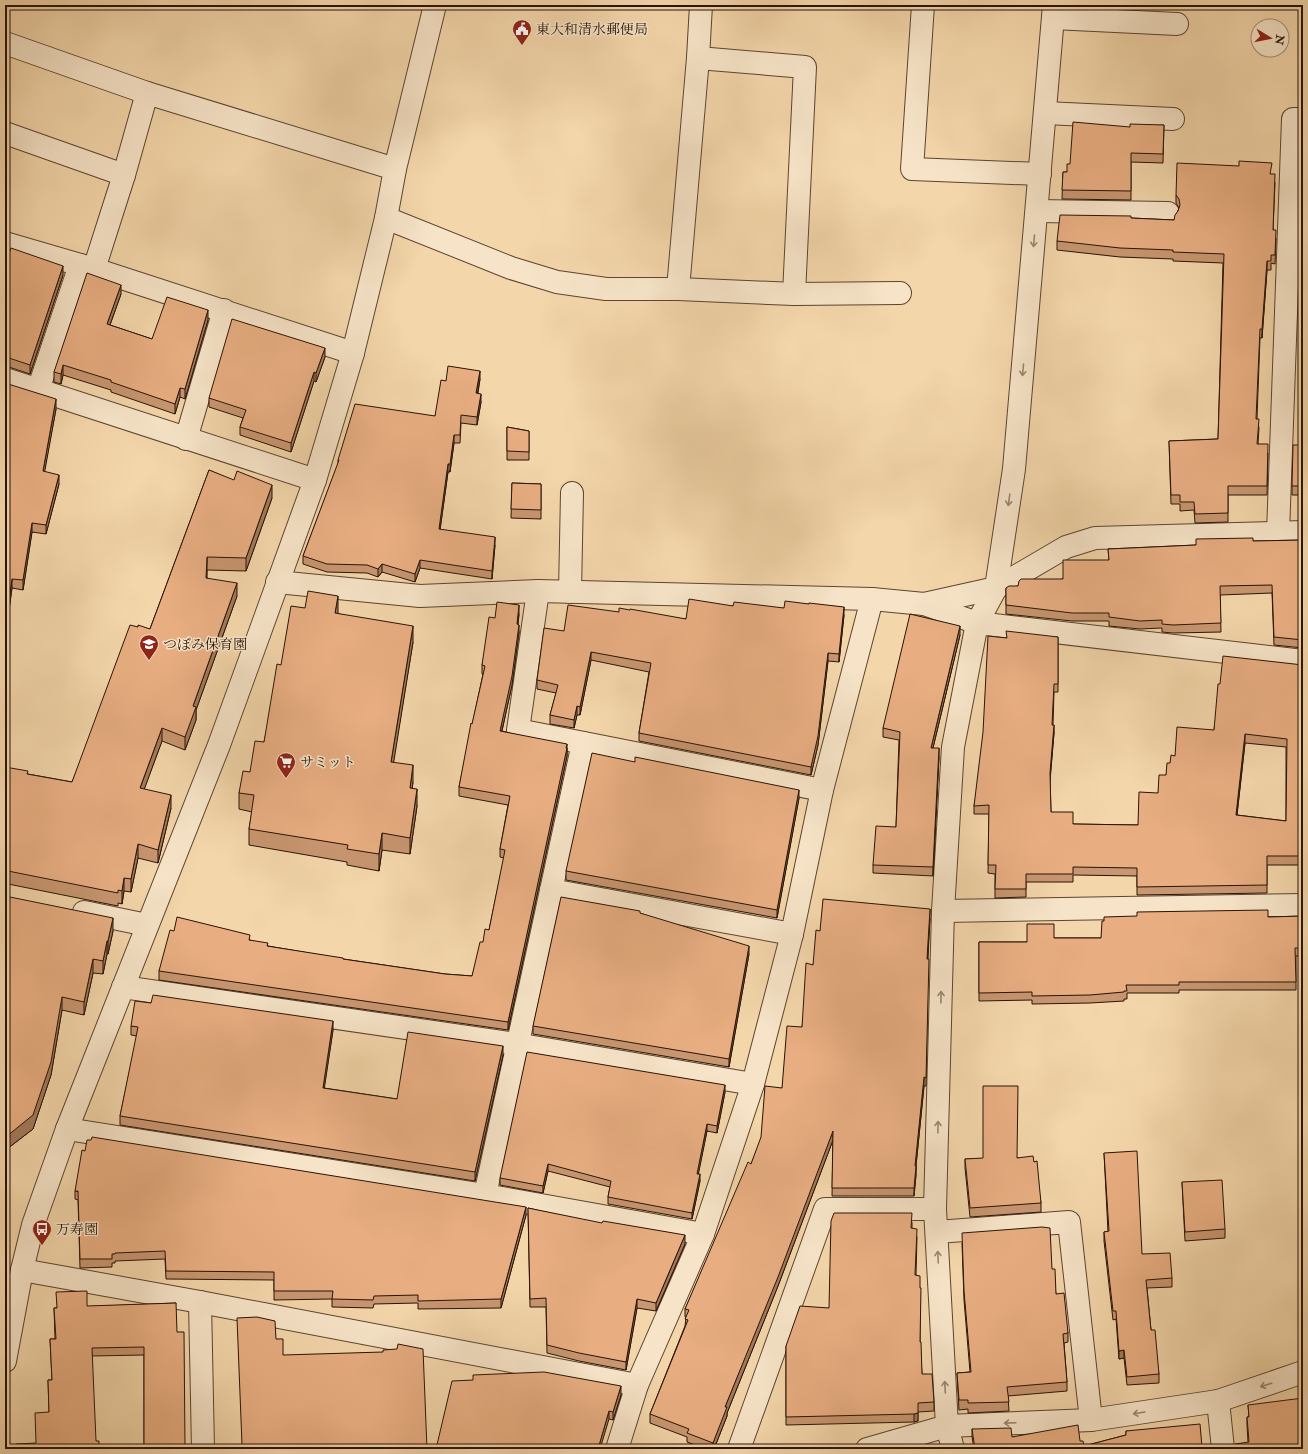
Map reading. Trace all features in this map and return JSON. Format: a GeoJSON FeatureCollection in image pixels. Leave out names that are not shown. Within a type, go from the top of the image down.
{"type":"FeatureCollection","features":[{"type":"Feature","properties":{"kind":"street"},"geometry":{"type":"LineString","coordinates":[[5,1361],[22,1270],[34,1225],[67,1129],[219,745],[315,480],[353,353],[386,218],[395,169],[435,5]]}},
{"type":"Feature","properties":{"kind":"street"},"geometry":{"type":"LineString","coordinates":[[678,289],[698,58],[701,5]]}},
{"type":"Feature","properties":{"kind":"street"},"geometry":{"type":"LineString","coordinates":[[923,5],[912,170],[1040,174]]}},
{"type":"Feature","properties":{"kind":"street"},"geometry":{"type":"LineString","coordinates":[[953,1449],[947,1426],[935,1209],[943,911],[953,747],[977,623],[996,588],[1014,469],[1053,12],[1177,24]]}},
{"type":"Feature","properties":{"kind":"street"},"geometry":{"type":"LineString","coordinates":[[5,43],[147,93],[395,169]]}},
{"type":"Feature","properties":{"kind":"street"},"geometry":{"type":"LineString","coordinates":[[698,58],[804,67],[794,294]]}},
{"type":"Feature","properties":{"kind":"street"},"geometry":{"type":"LineString","coordinates":[[38,390],[124,175],[147,93]]}},
{"type":"Feature","properties":{"kind":"street"},"geometry":{"type":"LineString","coordinates":[[1045,113],[1173,119]]}},
{"type":"Feature","properties":{"kind":"street"},"geometry":{"type":"LineString","coordinates":[[1278,533],[1298,119]]}},
{"type":"Feature","properties":{"kind":"street"},"geometry":{"type":"LineString","coordinates":[[5,133],[124,175]]}},
{"type":"Feature","properties":{"kind":"street"},"geometry":{"type":"LineString","coordinates":[[1037,211],[1168,213]]}},
{"type":"Feature","properties":{"kind":"street"},"geometry":{"type":"LineString","coordinates":[[386,218],[510,268],[557,282],[606,289],[678,289],[794,294],[900,293]]}},
{"type":"Feature","properties":{"kind":"street"},"geometry":{"type":"LineString","coordinates":[[5,243],[224,310],[353,353]]}},
{"type":"Feature","properties":{"kind":"street"},"geometry":{"type":"LineString","coordinates":[[186,439],[224,310]]}},
{"type":"Feature","properties":{"kind":"street"},"geometry":{"type":"LineString","coordinates":[[5,379],[315,480]]}},
{"type":"Feature","properties":{"kind":"street"},"geometry":{"type":"LineString","coordinates":[[570,592],[572,493]]}},
{"type":"Feature","properties":{"kind":"street"},"geometry":{"type":"LineString","coordinates":[[924,604],[996,588],[1066,547],[1095,538],[1303,532]]}},
{"type":"Feature","properties":{"kind":"street"},"geometry":{"type":"LineString","coordinates":[[277,582],[420,596],[538,591],[872,599],[924,604],[977,623],[1303,661]]}},
{"type":"Feature","properties":{"kind":"street"},"geometry":{"type":"LineString","coordinates":[[538,591],[518,730],[822,790]]}},
{"type":"Feature","properties":{"kind":"street"},"geometry":{"type":"LineString","coordinates":[[617,1449],[638,1385],[703,1234],[753,1084],[792,934],[822,790],[872,599]]}},
{"type":"Feature","properties":{"kind":"street"},"geometry":{"type":"LineString","coordinates":[[484,1195],[583,743]]}},
{"type":"Feature","properties":{"kind":"street"},"geometry":{"type":"LineString","coordinates":[[551,890],[792,934]]}},
{"type":"Feature","properties":{"kind":"street"},"geometry":{"type":"LineString","coordinates":[[943,911],[1303,905]]}},
{"type":"Feature","properties":{"kind":"street"},"geometry":{"type":"LineString","coordinates":[[65,908],[148,925]]}},
{"type":"Feature","properties":{"kind":"street"},"geometry":{"type":"LineString","coordinates":[[123,987],[516,1044],[753,1084]]}},
{"type":"Feature","properties":{"kind":"street"},"geometry":{"type":"LineString","coordinates":[[67,1129],[484,1195],[703,1234]]}},
{"type":"Feature","properties":{"kind":"street"},"geometry":{"type":"LineString","coordinates":[[739,1449],[825,1209],[935,1209]]}},
{"type":"Feature","properties":{"kind":"street"},"geometry":{"type":"LineString","coordinates":[[937,1232],[1069,1222],[1091,1420]]}},
{"type":"Feature","properties":{"kind":"street"},"geometry":{"type":"LineString","coordinates":[[22,1270],[200,1302],[638,1385]]}},
{"type":"Feature","properties":{"kind":"street"},"geometry":{"type":"LineString","coordinates":[[200,1302],[203,1449]]}},
{"type":"Feature","properties":{"kind":"street"},"geometry":{"type":"LineString","coordinates":[[867,1449],[947,1426],[1091,1420],[1218,1401],[1303,1372]]}},
{"type":"Feature","properties":{"kind":"street"},"geometry":{"type":"LineString","coordinates":[[1218,1401],[1223,1449]]}},
{"type":"Feature","properties":{"kind":"building"},"geometry":{"type":"Polygon","coordinates":[[[1073,122],[1130,127],[1130,124],[1164,125],[1163,154],[1131,153],[1131,191],[1062,190],[1063,172],[1067,172],[1067,164],[1070,164],[1073,122]]]}},
{"type":"Feature","properties":{"kind":"building"},"geometry":{"type":"Polygon","coordinates":[[[1239,161],[1272,163],[1270,174],[1275,174],[1273,230],[1276,230],[1275,255],[1271,255],[1271,261],[1267,261],[1262,329],[1260,329],[1256,419],[1259,419],[1257,444],[1268,444],[1267,486],[1228,486],[1228,513],[1195,514],[1194,502],[1180,502],[1180,495],[1171,495],[1169,441],[1218,439],[1224,254],[1120,248],[1057,241],[1060,215],[1131,216],[1131,218],[1174,220],[1180,205],[1179,199],[1176,195],[1177,163],[1239,166],[1239,161]]]}},
{"type":"Feature","properties":{"kind":"building"},"geometry":{"type":"Polygon","coordinates":[[[1301,231],[1303,231],[1303,256],[1300,256],[1301,231]]]}},
{"type":"Feature","properties":{"kind":"building"},"geometry":{"type":"Polygon","coordinates":[[[11,248],[63,266],[30,365],[5,357],[5,266],[11,248]]]}},
{"type":"Feature","properties":{"kind":"building"},"geometry":{"type":"Polygon","coordinates":[[[87,273],[121,285],[107,324],[152,339],[167,297],[208,310],[185,389],[180,388],[175,404],[111,382],[111,380],[63,365],[61,374],[54,372],[87,273]]]}},
{"type":"Feature","properties":{"kind":"building"},"geometry":{"type":"Polygon","coordinates":[[[232,319],[325,348],[316,373],[314,372],[291,443],[240,427],[246,410],[209,398],[232,319]]]}},
{"type":"Feature","properties":{"kind":"building"},"geometry":{"type":"Polygon","coordinates":[[[448,366],[480,371],[476,393],[481,394],[477,417],[461,415],[460,435],[454,435],[450,464],[448,464],[439,529],[495,537],[492,571],[420,560],[415,574],[382,564],[378,569],[367,565],[327,564],[303,556],[339,460],[355,404],[435,416],[441,380],[446,381],[448,366]]]}},
{"type":"Feature","properties":{"kind":"building"},"geometry":{"type":"Polygon","coordinates":[[[5,383],[56,399],[43,471],[59,475],[46,525],[32,523],[23,580],[12,579],[8,607],[5,607],[5,383]]]}},
{"type":"Feature","properties":{"kind":"building"},"geometry":{"type":"Polygon","coordinates":[[[507,427],[529,431],[529,452],[507,451],[507,427]]]}},
{"type":"Feature","properties":{"kind":"building"},"geometry":{"type":"Polygon","coordinates":[[[1293,445],[1303,445],[1303,486],[1292,486],[1293,445]]]}},
{"type":"Feature","properties":{"kind":"building"},"geometry":{"type":"Polygon","coordinates":[[[209,470],[234,480],[237,471],[272,485],[246,558],[207,557],[206,578],[237,583],[193,706],[196,707],[185,737],[162,728],[140,788],[171,795],[158,850],[138,844],[131,879],[124,878],[122,891],[118,890],[118,893],[5,871],[5,767],[28,771],[27,774],[72,782],[130,625],[138,627],[138,625],[150,629],[209,470]]]}},
{"type":"Feature","properties":{"kind":"building"},"geometry":{"type":"Polygon","coordinates":[[[512,483],[541,484],[541,510],[511,509],[512,483]]]}},
{"type":"Feature","properties":{"kind":"building"},"geometry":{"type":"Polygon","coordinates":[[[1253,538],[1253,541],[1303,540],[1303,640],[1274,637],[1272,585],[1220,586],[1221,623],[1173,625],[1162,624],[1162,620],[1140,621],[1109,617],[1109,613],[1072,613],[1006,605],[1006,588],[1009,586],[1018,586],[1021,579],[1063,579],[1063,560],[1109,560],[1108,549],[1196,545],[1196,539],[1253,538]]]}},
{"type":"Feature","properties":{"kind":"building"},"geometry":{"type":"Polygon","coordinates":[[[308,591],[338,596],[335,613],[413,626],[391,762],[413,765],[410,788],[417,789],[410,838],[382,833],[379,854],[347,849],[348,845],[249,829],[254,795],[239,793],[243,771],[250,772],[255,741],[264,742],[277,664],[281,665],[291,606],[305,608],[308,591]]]}},
{"type":"Feature","properties":{"kind":"building"},"geometry":{"type":"Polygon","coordinates":[[[689,599],[733,606],[734,602],[784,608],[785,601],[844,607],[839,654],[828,653],[818,736],[811,767],[639,733],[651,663],[591,652],[580,707],[577,706],[574,720],[550,715],[558,685],[537,680],[544,628],[564,631],[568,605],[619,612],[619,608],[630,609],[686,619],[689,599]]]}},
{"type":"Feature","properties":{"kind":"building"},"geometry":{"type":"Polygon","coordinates":[[[497,602],[519,605],[517,624],[519,625],[512,676],[500,731],[567,744],[508,1022],[159,971],[170,930],[174,931],[177,917],[250,935],[249,940],[268,943],[267,946],[445,974],[472,976],[480,942],[483,942],[485,929],[489,930],[505,850],[500,849],[510,796],[459,787],[471,723],[472,724],[485,666],[482,665],[489,617],[495,618],[497,602]]]}},
{"type":"Feature","properties":{"kind":"building"},"geometry":{"type":"Polygon","coordinates":[[[910,614],[960,626],[931,748],[939,748],[933,867],[873,865],[876,826],[896,827],[900,732],[883,728],[910,614]]]}},
{"type":"Feature","properties":{"kind":"building"},"geometry":{"type":"Polygon","coordinates":[[[1006,631],[1058,637],[1058,684],[1054,684],[1052,725],[1054,725],[1050,773],[1051,812],[1073,812],[1073,824],[1138,825],[1139,792],[1158,793],[1159,775],[1166,775],[1167,763],[1170,763],[1171,755],[1175,756],[1177,727],[1214,730],[1218,684],[1220,684],[1223,656],[1303,665],[1303,856],[1267,856],[1267,885],[1137,887],[1137,868],[1073,867],[1073,874],[1026,874],[1026,889],[995,889],[996,865],[988,865],[989,805],[974,806],[983,732],[988,636],[1007,638],[1006,631]],[[1245,734],[1236,815],[1286,821],[1287,739],[1245,734]]]}},
{"type":"Feature","properties":{"kind":"building"},"geometry":{"type":"Polygon","coordinates":[[[592,753],[635,762],[635,757],[799,790],[777,910],[566,871],[592,753]]]}},
{"type":"Feature","properties":{"kind":"building"},"geometry":{"type":"Polygon","coordinates":[[[5,896],[113,918],[103,961],[93,959],[84,1002],[62,997],[51,1062],[33,1115],[7,1136],[5,1149],[5,896]]]}},
{"type":"Feature","properties":{"kind":"building"},"geometry":{"type":"Polygon","coordinates":[[[561,897],[640,911],[640,913],[749,946],[729,1059],[533,1026],[561,897]]]}},
{"type":"Feature","properties":{"kind":"building"},"geometry":{"type":"Polygon","coordinates":[[[823,899],[930,909],[927,959],[929,959],[926,1078],[924,1077],[914,1188],[832,1188],[833,1131],[778,1277],[725,1407],[727,1407],[713,1443],[687,1433],[689,1429],[650,1414],[688,1320],[685,1319],[689,1310],[685,1309],[748,1162],[751,1164],[761,1137],[765,1086],[782,1088],[787,1026],[802,1027],[806,963],[813,965],[816,930],[820,931],[823,899]]]}},
{"type":"Feature","properties":{"kind":"building"},"geometry":{"type":"Polygon","coordinates":[[[1268,910],[1268,917],[1303,916],[1303,948],[1295,948],[1296,982],[1179,982],[1179,985],[1126,985],[1127,991],[1124,992],[1090,995],[1032,996],[1032,992],[979,993],[979,942],[1027,942],[1027,924],[1054,924],[1054,938],[1101,938],[1102,921],[1104,921],[1104,917],[1137,916],[1137,912],[1268,910]]]}},
{"type":"Feature","properties":{"kind":"building"},"geometry":{"type":"Polygon","coordinates":[[[153,995],[333,1021],[323,1088],[397,1099],[408,1032],[503,1046],[475,1172],[120,1116],[138,1027],[131,1026],[135,1001],[151,1003],[153,995]]]}},
{"type":"Feature","properties":{"kind":"building"},"geometry":{"type":"Polygon","coordinates":[[[527,1052],[725,1085],[717,1126],[707,1124],[697,1174],[700,1174],[692,1213],[608,1197],[611,1181],[548,1164],[543,1186],[500,1178],[527,1052]]]}},
{"type":"Feature","properties":{"kind":"building"},"geometry":{"type":"Polygon","coordinates":[[[983,1086],[1018,1086],[1017,1158],[1033,1156],[1034,1162],[1037,1161],[1041,1203],[970,1208],[965,1159],[983,1158],[983,1086]]]}},
{"type":"Feature","properties":{"kind":"building"},"geometry":{"type":"Polygon","coordinates":[[[92,1137],[526,1207],[501,1299],[418,1301],[418,1295],[374,1296],[373,1300],[332,1299],[333,1291],[274,1291],[274,1272],[166,1271],[165,1251],[115,1253],[112,1254],[112,1259],[80,1259],[78,1191],[75,1191],[82,1150],[85,1151],[87,1140],[91,1140],[92,1137]]]}},
{"type":"Feature","properties":{"kind":"building"},"geometry":{"type":"Polygon","coordinates":[[[1137,1151],[1142,1254],[1170,1253],[1172,1278],[1146,1280],[1151,1330],[1155,1330],[1159,1374],[1127,1377],[1124,1350],[1119,1351],[1116,1311],[1113,1311],[1104,1232],[1109,1231],[1104,1153],[1137,1151]]]}},
{"type":"Feature","properties":{"kind":"building"},"geometry":{"type":"Polygon","coordinates":[[[1222,1180],[1225,1229],[1185,1232],[1182,1182],[1222,1180]]]}},
{"type":"Feature","properties":{"kind":"building"},"geometry":{"type":"Polygon","coordinates":[[[528,1208],[602,1223],[603,1221],[685,1235],[656,1303],[637,1299],[626,1362],[547,1345],[546,1298],[530,1299],[528,1208]]]}},
{"type":"Feature","properties":{"kind":"building"},"geometry":{"type":"Polygon","coordinates":[[[834,1213],[912,1213],[911,1228],[917,1229],[915,1275],[920,1276],[921,1288],[920,1342],[922,1374],[932,1374],[934,1402],[918,1403],[918,1413],[786,1417],[786,1346],[800,1306],[829,1308],[831,1221],[834,1213]]]}},
{"type":"Feature","properties":{"kind":"building"},"geometry":{"type":"Polygon","coordinates":[[[1042,1227],[1050,1228],[1052,1269],[1055,1269],[1056,1294],[1064,1293],[1068,1333],[1063,1334],[1067,1382],[1007,1387],[1009,1402],[968,1403],[968,1400],[959,1400],[957,1373],[971,1372],[964,1291],[962,1233],[1042,1227]]]}},
{"type":"Feature","properties":{"kind":"building"},"geometry":{"type":"Polygon","coordinates":[[[87,1291],[87,1306],[176,1303],[177,1332],[184,1332],[185,1448],[192,1447],[194,1449],[144,1449],[144,1347],[92,1348],[96,1441],[99,1441],[99,1449],[16,1449],[16,1444],[36,1443],[35,1413],[49,1412],[48,1380],[52,1380],[50,1339],[56,1339],[54,1308],[57,1308],[56,1292],[87,1291]]]}},
{"type":"Feature","properties":{"kind":"building"},"geometry":{"type":"Polygon","coordinates":[[[257,1317],[275,1321],[276,1339],[283,1339],[283,1355],[383,1352],[383,1350],[397,1349],[398,1344],[423,1349],[427,1449],[212,1449],[214,1446],[242,1445],[237,1318],[257,1317]]]}},
{"type":"Feature","properties":{"kind":"building"},"geometry":{"type":"Polygon","coordinates":[[[544,1372],[621,1386],[613,1412],[609,1411],[598,1449],[436,1449],[452,1381],[473,1380],[473,1375],[544,1372]]]}},
{"type":"Feature","properties":{"kind":"building"},"geometry":{"type":"Polygon","coordinates":[[[1303,1398],[1303,1449],[1232,1449],[1235,1444],[1249,1442],[1247,1417],[1249,1417],[1248,1405],[1303,1398]]]}},
{"type":"Feature","properties":{"kind":"building"},"geometry":{"type":"Polygon","coordinates":[[[1200,1424],[1202,1447],[1212,1446],[1215,1449],[975,1449],[972,1429],[1011,1428],[1012,1437],[1078,1425],[1080,1441],[1083,1441],[1084,1446],[1126,1435],[1126,1431],[1200,1424]]]}},
{"type":"Feature","properties":{"kind":"place","name":"東大和清水郵便局"},"geometry":{"type":"Point","coordinates":[522,46]}},
{"type":"Feature","properties":{"kind":"place","name":"つぼみ保育園"},"geometry":{"type":"Point","coordinates":[149,661]}},
{"type":"Feature","properties":{"kind":"place","name":"サミット"},"geometry":{"type":"Point","coordinates":[286,779]}},
{"type":"Feature","properties":{"kind":"place","name":"万寿園"},"geometry":{"type":"Point","coordinates":[42,1246]}}]}
